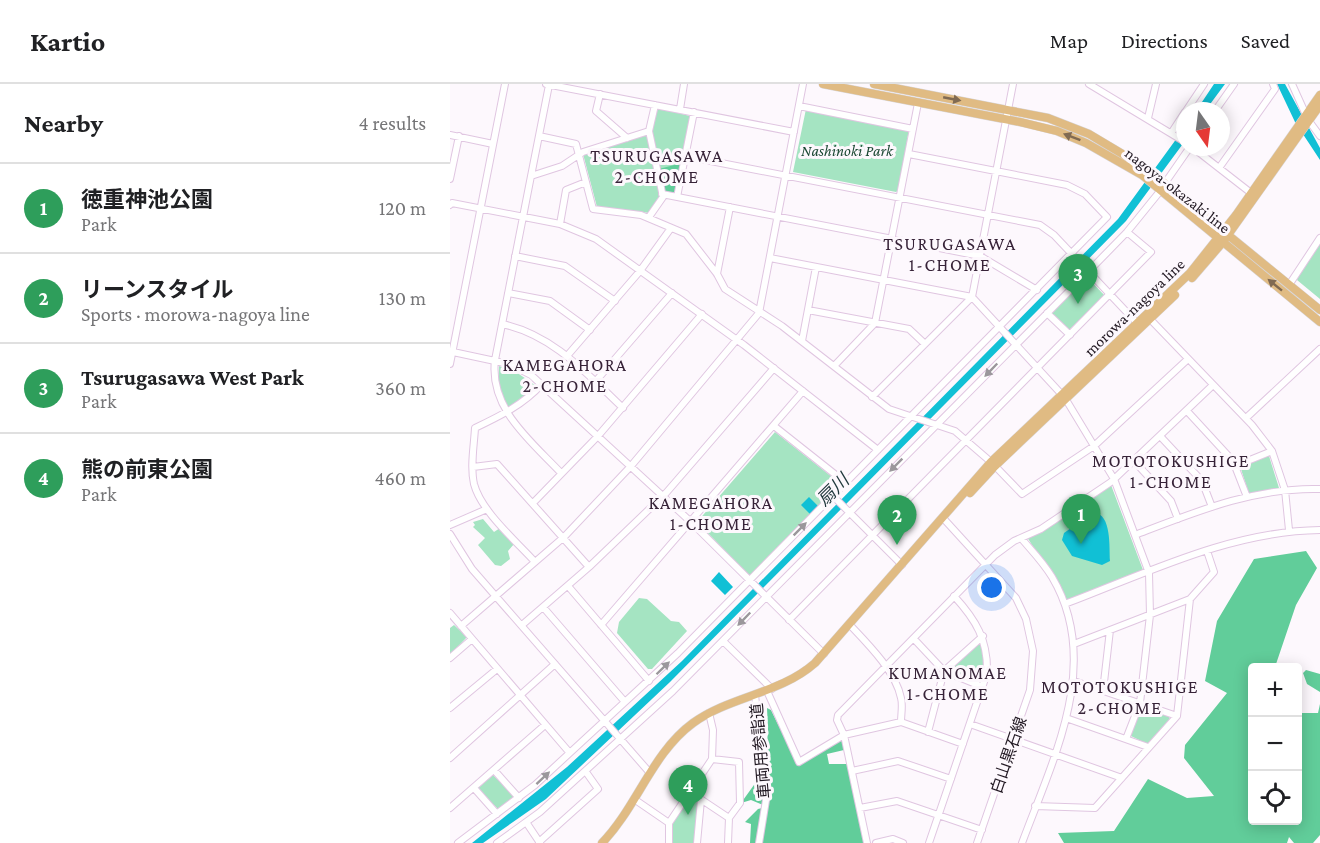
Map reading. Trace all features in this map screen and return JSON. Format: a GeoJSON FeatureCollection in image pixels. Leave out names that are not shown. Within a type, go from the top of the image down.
{"type":"FeatureCollection","features":[{"type":"Feature","properties":{"kind":"main road","name":"nagoya-okazaki line"},"geometry":{"type":"LineString","coordinates":[[823,84],[1057,131],[1144,172]]}},
{"type":"Feature","properties":{"kind":"main road","name":"nagoya-okazaki line"},"geometry":{"type":"LineString","coordinates":[[874,84],[894,86],[1069,125],[1122,152],[1224,236],[1320,310]]}},
{"type":"Feature","properties":{"kind":"main road","name":"morowa-nagoya line"},"geometry":{"type":"LineString","coordinates":[[1063,396],[1150,319],[1201,269],[1299,131],[1320,95]]}},
{"type":"Feature","properties":{"kind":"main road","name":"morowa-nagoya line"},"geometry":{"type":"LineString","coordinates":[[1307,119],[1320,105]]}},
{"type":"Feature","properties":{"kind":"main road","name":"morowa-nagoya line"},"geometry":{"type":"LineString","coordinates":[[602,843],[678,736],[709,713],[770,690],[802,673],[824,654],[993,464],[1185,278],[1224,236],[1251,193],[1299,131]]}},
{"type":"Feature","properties":{"kind":"main road","name":"nagoya-okazaki line"},"geometry":{"type":"LineString","coordinates":[[1224,236],[1320,322]]}},
{"type":"Feature","properties":{"kind":"street"},"geometry":{"type":"LineString","coordinates":[[450,364],[505,84]]}},
{"type":"Feature","properties":{"kind":"street"},"geometry":{"type":"LineString","coordinates":[[561,473],[507,413],[495,385],[495,360],[547,84],[579,87],[600,94],[794,132]]}},
{"type":"Feature","properties":{"kind":"street"},"geometry":{"type":"LineString","coordinates":[[680,110],[684,84]]}},
{"type":"Feature","properties":{"kind":"street"},"geometry":{"type":"LineString","coordinates":[[461,626],[564,537],[631,466],[759,313],[803,84]]}},
{"type":"Feature","properties":{"kind":"street"},"geometry":{"type":"LineString","coordinates":[[872,397],[972,297],[1013,84]]}},
{"type":"Feature","properties":{"kind":"street"},"geometry":{"type":"LineString","coordinates":[[1089,84],[1174,135],[1176,131]]}},
{"type":"Feature","properties":{"kind":"street"},"geometry":{"type":"LineString","coordinates":[[1102,92],[1104,84]]}},
{"type":"Feature","properties":{"kind":"street"},"geometry":{"type":"LineString","coordinates":[[1148,118],[1156,84]]}},
{"type":"Feature","properties":{"kind":"street"},"geometry":{"type":"LineString","coordinates":[[1192,102],[1204,84]]}},
{"type":"Feature","properties":{"kind":"street"},"geometry":{"type":"LineString","coordinates":[[1221,102],[1234,84]]}},
{"type":"Feature","properties":{"kind":"street"},"geometry":{"type":"LineString","coordinates":[[1219,168],[1275,88],[1273,84]]}},
{"type":"Feature","properties":{"kind":"street"},"geometry":{"type":"LineString","coordinates":[[1292,84],[1307,119],[1320,135]]}},
{"type":"Feature","properties":{"kind":"street"},"geometry":{"type":"LineString","coordinates":[[600,94],[596,111],[627,138]]}},
{"type":"Feature","properties":{"kind":"street"},"geometry":{"type":"LineString","coordinates":[[835,365],[875,323],[918,103]]}},
{"type":"Feature","properties":{"kind":"street"},"geometry":{"type":"LineString","coordinates":[[649,217],[662,194],[649,131],[655,105]]}},
{"type":"Feature","properties":{"kind":"street"},"geometry":{"type":"LineString","coordinates":[[799,106],[913,129]]}},
{"type":"Feature","properties":{"kind":"street"},"geometry":{"type":"LineString","coordinates":[[677,197],[693,112]]}},
{"type":"Feature","properties":{"kind":"street"},"geometry":{"type":"LineString","coordinates":[[531,176],[562,165],[579,154],[649,131]]}},
{"type":"Feature","properties":{"kind":"street"},"geometry":{"type":"LineString","coordinates":[[450,135],[493,144]]}},
{"type":"Feature","properties":{"kind":"street"},"geometry":{"type":"LineString","coordinates":[[450,179],[459,136]]}},
{"type":"Feature","properties":{"kind":"street"},"geometry":{"type":"LineString","coordinates":[[539,136],[576,144],[593,209],[649,217],[686,234],[717,274],[725,289],[835,365],[889,409],[937,424],[968,440],[1022,494],[1094,446],[1188,359]]}},
{"type":"Feature","properties":{"kind":"street"},"geometry":{"type":"LineString","coordinates":[[458,843],[519,798],[607,724],[625,702],[752,583],[836,498],[846,483],[878,450],[1002,330],[1037,290],[1075,257],[1107,217],[1077,188],[909,154]]}},
{"type":"Feature","properties":{"kind":"street"},"geometry":{"type":"LineString","coordinates":[[685,156],[1040,225],[1075,257],[1137,323]]}},
{"type":"Feature","properties":{"kind":"street"},"geometry":{"type":"LineString","coordinates":[[497,843],[586,772],[617,737],[723,641],[764,595],[847,510],[937,424],[1014,342],[1047,313],[1086,269],[1127,232],[1184,156]]}},
{"type":"Feature","properties":{"kind":"street"},"geometry":{"type":"LineString","coordinates":[[1203,156],[1251,193]]}},
{"type":"Feature","properties":{"kind":"street"},"geometry":{"type":"LineString","coordinates":[[560,224],[567,190],[586,183]]}},
{"type":"Feature","properties":{"kind":"street"},"geometry":{"type":"LineString","coordinates":[[662,194],[980,256],[1037,290]]}},
{"type":"Feature","properties":{"kind":"street"},"geometry":{"type":"LineString","coordinates":[[450,205],[452,203],[560,224],[596,239],[738,340],[878,450]]}},
{"type":"Feature","properties":{"kind":"street"},"geometry":{"type":"LineString","coordinates":[[717,274],[730,207]]}},
{"type":"Feature","properties":{"kind":"street"},"geometry":{"type":"LineString","coordinates":[[567,356],[640,271],[671,228]]}},
{"type":"Feature","properties":{"kind":"street"},"geometry":{"type":"LineString","coordinates":[[789,620],[1152,252],[1127,232]]}},
{"type":"Feature","properties":{"kind":"street"},"geometry":{"type":"LineString","coordinates":[[1289,285],[1320,238]]}},
{"type":"Feature","properties":{"kind":"street"},"geometry":{"type":"LineString","coordinates":[[515,256],[565,266],[615,301]]}},
{"type":"Feature","properties":{"kind":"street"},"geometry":{"type":"LineString","coordinates":[[770,258],[972,297],[1063,396],[1114,479],[1149,573],[1150,615],[1140,703],[1126,739]]}},
{"type":"Feature","properties":{"kind":"street"},"geometry":{"type":"LineString","coordinates":[[802,341],[816,267]]}},
{"type":"Feature","properties":{"kind":"street"},"geometry":{"type":"LineString","coordinates":[[508,293],[550,302],[590,330]]}},
{"type":"Feature","properties":{"kind":"street"},"geometry":{"type":"LineString","coordinates":[[596,382],[672,293]]}},
{"type":"Feature","properties":{"kind":"street"},"geometry":{"type":"LineString","coordinates":[[808,310],[909,329],[924,344]]}},
{"type":"Feature","properties":{"kind":"street"},"geometry":{"type":"LineString","coordinates":[[1047,313],[1070,335]]}},
{"type":"Feature","properties":{"kind":"street"},"geometry":{"type":"LineString","coordinates":[[533,503],[598,436],[702,314]]}},
{"type":"Feature","properties":{"kind":"street"},"geometry":{"type":"LineString","coordinates":[[1150,319],[1246,418],[1272,451],[1285,490],[1289,530]]}},
{"type":"Feature","properties":{"kind":"street"},"geometry":{"type":"LineString","coordinates":[[450,324],[457,330]]}},
{"type":"Feature","properties":{"kind":"street"},"geometry":{"type":"LineString","coordinates":[[502,324],[543,338],[567,356],[623,408]]}},
{"type":"Feature","properties":{"kind":"street"},"geometry":{"type":"LineString","coordinates":[[1246,418],[1320,349]]}},
{"type":"Feature","properties":{"kind":"street"},"geometry":{"type":"LineString","coordinates":[[453,352],[495,360],[524,371],[542,384],[691,522],[824,654]]}},
{"type":"Feature","properties":{"kind":"street"},"geometry":{"type":"LineString","coordinates":[[522,625],[589,567],[663,496],[774,368]]}},
{"type":"Feature","properties":{"kind":"street"},"geometry":{"type":"LineString","coordinates":[[535,562],[487,509],[477,492],[473,467],[475,428],[507,413],[530,397],[542,384]]}},
{"type":"Feature","properties":{"kind":"street"},"geometry":{"type":"LineString","coordinates":[[867,843],[844,735],[837,720],[838,715],[986,563],[1021,537],[1041,529],[1114,479],[1213,385]]}},
{"type":"Feature","properties":{"kind":"street"},"geometry":{"type":"LineString","coordinates":[[601,626],[803,391]]}},
{"type":"Feature","properties":{"kind":"street"},"geometry":{"type":"LineString","coordinates":[[1186,411],[1235,466],[1247,497]]}},
{"type":"Feature","properties":{"kind":"street"},"geometry":{"type":"LineString","coordinates":[[774,426],[846,483]]}},
{"type":"Feature","properties":{"kind":"street"},"geometry":{"type":"LineString","coordinates":[[1160,436],[1202,481],[1212,507]]}},
{"type":"Feature","properties":{"kind":"street"},"geometry":{"type":"LineString","coordinates":[[1235,466],[1272,451]]}},
{"type":"Feature","properties":{"kind":"street"},"geometry":{"type":"LineString","coordinates":[[1134,461],[1171,501],[1178,519]]}},
{"type":"Feature","properties":{"kind":"street"},"geometry":{"type":"LineString","coordinates":[[473,467],[497,464],[589,567]]}},
{"type":"Feature","properties":{"kind":"street"},"geometry":{"type":"LineString","coordinates":[[1135,535],[1247,497],[1285,490],[1320,489]]}},
{"type":"Feature","properties":{"kind":"street"},"geometry":{"type":"LineString","coordinates":[[836,498],[902,565]]}},
{"type":"Feature","properties":{"kind":"street"},"geometry":{"type":"LineString","coordinates":[[450,525],[487,509]]}},
{"type":"Feature","properties":{"kind":"street","name":"白山黒石線"},"geometry":{"type":"LineString","coordinates":[[943,518],[1016,598],[1026,619],[1033,651],[1030,690],[977,843]]}},
{"type":"Feature","properties":{"kind":"street"},"geometry":{"type":"LineString","coordinates":[[1065,604],[1243,538],[1289,530],[1320,530]]}},
{"type":"Feature","properties":{"kind":"street"},"geometry":{"type":"LineString","coordinates":[[450,534],[466,561],[650,774]]}},
{"type":"Feature","properties":{"kind":"street"},"geometry":{"type":"LineString","coordinates":[[1021,537],[1044,566],[1065,604],[1074,644],[1074,681],[1066,718],[1022,843]]}},
{"type":"Feature","properties":{"kind":"street"},"geometry":{"type":"LineString","coordinates":[[1074,644],[1190,599],[1214,572],[1207,551]]}},
{"type":"Feature","properties":{"kind":"street"},"geometry":{"type":"LineString","coordinates":[[568,586],[649,681]]}},
{"type":"Feature","properties":{"kind":"street"},"geometry":{"type":"LineString","coordinates":[[929,843],[983,687],[987,662],[983,636],[973,617],[954,596]]}},
{"type":"Feature","properties":{"kind":"street"},"geometry":{"type":"LineString","coordinates":[[1035,806],[1095,808],[1177,716],[1190,599]]}},
{"type":"Feature","properties":{"kind":"street"},"geometry":{"type":"LineString","coordinates":[[543,607],[625,702]]}},
{"type":"Feature","properties":{"kind":"street"},"geometry":{"type":"LineString","coordinates":[[450,614],[570,753]]}},
{"type":"Feature","properties":{"kind":"street"},"geometry":{"type":"LineString","coordinates":[[850,625],[880,657],[886,668],[901,697],[901,722]]}},
{"type":"Feature","properties":{"kind":"street"},"geometry":{"type":"LineString","coordinates":[[1103,691],[1110,630]]}},
{"type":"Feature","properties":{"kind":"street"},"geometry":{"type":"LineString","coordinates":[[928,732],[944,671],[983,636]]}},
{"type":"Feature","properties":{"kind":"street"},"geometry":{"type":"LineString","coordinates":[[450,658],[472,639]]}},
{"type":"Feature","properties":{"kind":"street"},"geometry":{"type":"LineString","coordinates":[[914,639],[944,671],[983,687]]}},
{"type":"Feature","properties":{"kind":"street"},"geometry":{"type":"LineString","coordinates":[[723,641],[770,690],[799,762],[844,735],[901,722],[963,744]]}},
{"type":"Feature","properties":{"kind":"street"},"geometry":{"type":"LineString","coordinates":[[450,758],[521,697],[555,664]]}},
{"type":"Feature","properties":{"kind":"street"},"geometry":{"type":"LineString","coordinates":[[450,708],[497,669]]}},
{"type":"Feature","properties":{"kind":"street"},"geometry":{"type":"LineString","coordinates":[[1074,681],[1177,716]]}},
{"type":"Feature","properties":{"kind":"street","name":"車両用参詣道"},"geometry":{"type":"LineString","coordinates":[[755,695],[767,794],[759,843]]}},
{"type":"Feature","properties":{"kind":"street"},"geometry":{"type":"LineString","coordinates":[[669,843],[669,823],[712,759],[713,730],[709,713]]}},
{"type":"Feature","properties":{"kind":"street"},"geometry":{"type":"LineString","coordinates":[[1066,718],[1148,747]]}},
{"type":"Feature","properties":{"kind":"street"},"geometry":{"type":"LineString","coordinates":[[970,724],[1122,778]]}},
{"type":"Feature","properties":{"kind":"street"},"geometry":{"type":"LineString","coordinates":[[450,808],[545,725]]}},
{"type":"Feature","properties":{"kind":"street"},"geometry":{"type":"LineString","coordinates":[[712,759],[739,762],[740,803],[729,818],[728,843]]}},
{"type":"Feature","properties":{"kind":"street"},"geometry":{"type":"LineString","coordinates":[[852,771],[898,761],[951,779]]}},
{"type":"Feature","properties":{"kind":"street"},"geometry":{"type":"LineString","coordinates":[[494,770],[519,798]]}},
{"type":"Feature","properties":{"kind":"street"},"geometry":{"type":"LineString","coordinates":[[526,822],[540,842],[598,789],[586,772]]}},
{"type":"Feature","properties":{"kind":"street"},"geometry":{"type":"LineString","coordinates":[[474,788],[497,814]]}},
{"type":"Feature","properties":{"kind":"street"},"geometry":{"type":"LineString","coordinates":[[690,792],[729,818]]}},
{"type":"Feature","properties":{"kind":"street"},"geometry":{"type":"LineString","coordinates":[[634,799],[669,823]]}},
{"type":"Feature","properties":{"kind":"street"},"geometry":{"type":"LineString","coordinates":[[697,843],[701,800]]}},
{"type":"Feature","properties":{"kind":"street"},"geometry":{"type":"LineString","coordinates":[[860,808],[897,801],[982,830]]}},
{"type":"Feature","properties":{"kind":"street"},"geometry":{"type":"LineString","coordinates":[[876,843],[893,839],[903,843]]}},
{"type":"Feature","properties":{"kind":"green space"},"geometry":{"type":"Polygon","coordinates":[[[658,108],[690,116],[675,192],[665,192],[651,133],[658,108]]]}},
{"type":"Feature","properties":{"kind":"green space","name":"Nashinoki Park"},"geometry":{"type":"Polygon","coordinates":[[[806,109],[909,129],[899,190],[896,192],[793,172],[806,109]]]}},
{"type":"Feature","properties":{"kind":"green space"},"geometry":{"type":"Polygon","coordinates":[[[646,134],[661,196],[650,213],[597,207],[583,154],[646,134]]]}},
{"type":"Feature","properties":{"kind":"green space"},"geometry":{"type":"Polygon","coordinates":[[[676,162],[681,162],[675,192],[665,192],[659,169],[674,165],[676,162]]]}},
{"type":"Feature","properties":{"kind":"green space"},"geometry":{"type":"Polygon","coordinates":[[[1320,242],[1320,299],[1297,280],[1303,265],[1320,242]]]}},
{"type":"Feature","properties":{"kind":"green space"},"geometry":{"type":"Polygon","coordinates":[[[1087,277],[1105,296],[1068,331],[1051,312],[1087,277]]]}},
{"type":"Feature","properties":{"kind":"green space"},"geometry":{"type":"Polygon","coordinates":[[[499,366],[516,372],[535,385],[528,396],[510,408],[506,407],[498,390],[499,366]]]}},
{"type":"Feature","properties":{"kind":"green space"},"geometry":{"type":"Polygon","coordinates":[[[775,432],[841,484],[752,575],[749,575],[697,522],[775,432]]]}},
{"type":"Feature","properties":{"kind":"green space"},"geometry":{"type":"Polygon","coordinates":[[[1269,456],[1279,488],[1249,494],[1240,466],[1269,456]]]}},
{"type":"Feature","properties":{"kind":"green space"},"geometry":{"type":"Polygon","coordinates":[[[1111,485],[1143,570],[1067,601],[1027,537],[1111,485]]]}},
{"type":"Feature","properties":{"kind":"green space"},"geometry":{"type":"Polygon","coordinates":[[[483,519],[494,532],[500,528],[514,544],[508,551],[510,559],[501,566],[495,565],[478,545],[485,538],[473,527],[475,525],[473,522],[483,519]]]}},
{"type":"Feature","properties":{"kind":"green space"},"geometry":{"type":"Polygon","coordinates":[[[1306,551],[1317,568],[1296,605],[1276,663],[1248,663],[1248,825],[1302,825],[1302,713],[1318,713],[1320,704],[1320,835],[1313,843],[1294,843],[1289,837],[1287,843],[1064,843],[1058,833],[1114,831],[1148,779],[1187,798],[1214,796],[1184,758],[1185,745],[1227,693],[1205,681],[1217,621],[1254,559],[1306,551]]]}},
{"type":"Feature","properties":{"kind":"green space"},"geometry":{"type":"Polygon","coordinates":[[[639,598],[647,599],[671,621],[679,622],[687,631],[652,669],[648,669],[617,633],[619,622],[639,598]]]}},
{"type":"Feature","properties":{"kind":"green space"},"geometry":{"type":"Polygon","coordinates":[[[454,625],[467,637],[450,655],[450,628],[454,625]]]}},
{"type":"Feature","properties":{"kind":"green space"},"geometry":{"type":"Polygon","coordinates":[[[979,642],[983,643],[985,672],[980,684],[950,671],[950,668],[979,642]]]}},
{"type":"Feature","properties":{"kind":"green space"},"geometry":{"type":"Polygon","coordinates":[[[1306,670],[1320,674],[1320,692],[1307,684],[1303,673],[1306,670]]]}},
{"type":"Feature","properties":{"kind":"green space"},"geometry":{"type":"Polygon","coordinates":[[[1141,707],[1169,716],[1170,720],[1147,744],[1129,735],[1141,707]]]}},
{"type":"Feature","properties":{"kind":"green space"},"geometry":{"type":"Polygon","coordinates":[[[767,708],[771,710],[798,765],[839,740],[843,741],[844,750],[827,754],[829,764],[847,764],[864,843],[750,843],[751,824],[745,822],[763,805],[751,800],[741,803],[764,771],[763,750],[767,744],[768,730],[767,708]]]}},
{"type":"Feature","properties":{"kind":"green space"},"geometry":{"type":"Polygon","coordinates":[[[493,775],[514,796],[499,810],[479,790],[479,787],[493,775]]]}},
{"type":"Feature","properties":{"kind":"green space"},"geometry":{"type":"Polygon","coordinates":[[[689,797],[698,802],[696,843],[671,843],[672,823],[689,797]]]}},
{"type":"Feature","properties":{"kind":"water"},"geometry":{"type":"Polygon","coordinates":[[[1214,84],[1225,84],[1212,102],[1202,102],[1214,84]]]}},
{"type":"Feature","properties":{"kind":"water"},"geometry":{"type":"Polygon","coordinates":[[[1277,84],[1285,84],[1320,148],[1320,160],[1295,122],[1277,84]]]}},
{"type":"Feature","properties":{"kind":"water"},"geometry":{"type":"Polygon","coordinates":[[[1176,139],[1176,153],[1126,221],[670,682],[546,799],[483,843],[472,843],[567,767],[682,661],[1118,219],[1176,139]]]}},
{"type":"Feature","properties":{"kind":"water"},"geometry":{"type":"Polygon","coordinates":[[[809,497],[819,507],[811,515],[801,505],[809,497]]]}},
{"type":"Feature","properties":{"kind":"water"},"geometry":{"type":"Polygon","coordinates":[[[1094,512],[1100,514],[1107,525],[1110,561],[1102,565],[1072,556],[1062,540],[1064,533],[1094,512]]]}},
{"type":"Feature","properties":{"kind":"water"},"geometry":{"type":"Polygon","coordinates":[[[719,572],[733,587],[725,595],[711,581],[719,572]]]}},
{"type":"Feature","properties":{"kind":"place","name":"Tsurugasawa West Park"},"geometry":{"type":"Point","coordinates":[1078,304]}},
{"type":"Feature","properties":{"kind":"place","name":"徳重神池公園"},"geometry":{"type":"Point","coordinates":[1081,544]}},
{"type":"Feature","properties":{"kind":"place","name":"リーンスタイル"},"geometry":{"type":"Point","coordinates":[897,545]}},
{"type":"Feature","properties":{"kind":"place","name":"熊の前東公園"},"geometry":{"type":"Point","coordinates":[688,815]}},
{"type":"Feature","properties":{"kind":"district","name":"TSURUGASAWA 2-CHOME"},"geometry":{"type":"Point","coordinates":[657,166]}},
{"type":"Feature","properties":{"kind":"district","name":"TSURUGASAWA 1-CHOME"},"geometry":{"type":"Point","coordinates":[950,254]}},
{"type":"Feature","properties":{"kind":"district","name":"KAMEGAHORA 2-CHOME"},"geometry":{"type":"Point","coordinates":[565,375]}},
{"type":"Feature","properties":{"kind":"district","name":"MOTOTOKUSHIGE 1-CHOME"},"geometry":{"type":"Point","coordinates":[1171,472]}},
{"type":"Feature","properties":{"kind":"district","name":"KAMEGAHORA 1-CHOME"},"geometry":{"type":"Point","coordinates":[711,513]}},
{"type":"Feature","properties":{"kind":"district","name":"KUMANOMAE 1-CHOME"},"geometry":{"type":"Point","coordinates":[948,683]}},
{"type":"Feature","properties":{"kind":"district","name":"MOTOTOKUSHIGE 2-CHOME"},"geometry":{"type":"Point","coordinates":[1120,697]}},
{"type":"Feature","properties":{"kind":"water label","name":"扇川"},"geometry":{"type":"Point","coordinates":[833,490]}}]}
